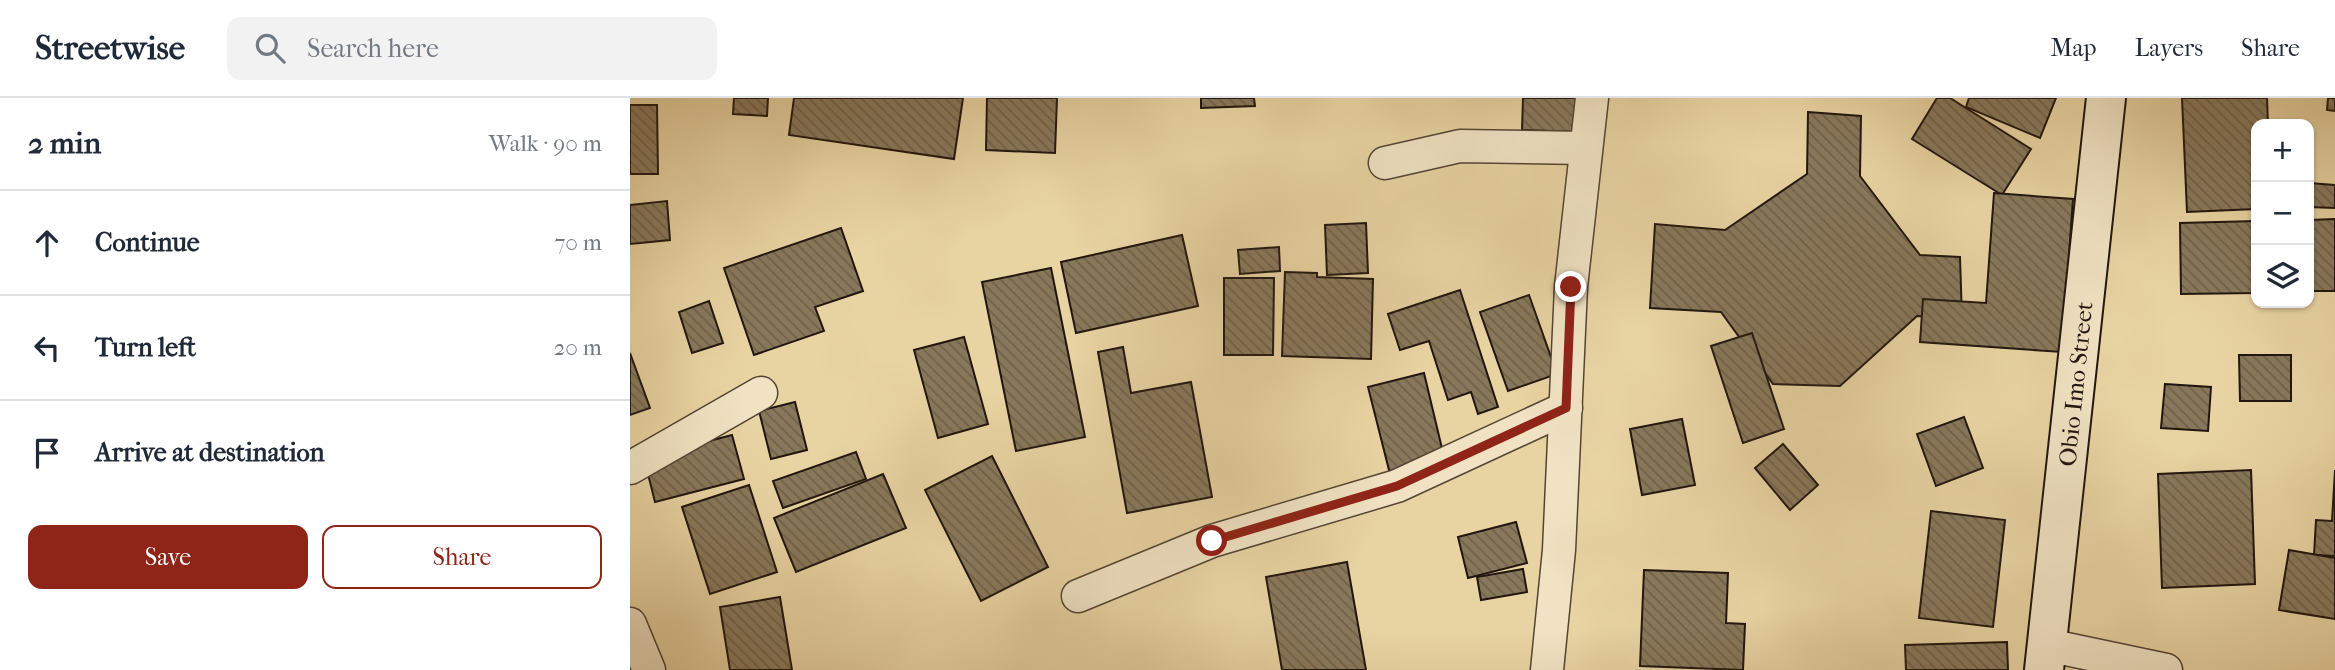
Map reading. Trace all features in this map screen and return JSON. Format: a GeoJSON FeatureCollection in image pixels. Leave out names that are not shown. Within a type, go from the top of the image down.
{"type":"FeatureCollection","features":[{"type":"Feature","properties":{"kind":"street"},"geometry":{"type":"LineString","coordinates":[[1547,670],[1559,550],[1571,287],[1592,98]]}},
{"type":"Feature","properties":{"kind":"street","name":"Obio Imo Street"},"geometry":{"type":"LineString","coordinates":[[2046,657],[2106,98]]}},
{"type":"Feature","properties":{"kind":"street"},"geometry":{"type":"LineString","coordinates":[[1385,163],[1460,146],[1587,148]]}},
{"type":"Feature","properties":{"kind":"street"},"geometry":{"type":"LineString","coordinates":[[630,468],[761,393]]}},
{"type":"Feature","properties":{"kind":"street"},"geometry":{"type":"LineString","coordinates":[[1078,596],[1212,541],[1397,486],[1566,408]]}},
{"type":"Feature","properties":{"kind":"street"},"geometry":{"type":"LineString","coordinates":[[630,624],[649,670]]}},
{"type":"Feature","properties":{"kind":"street"},"geometry":{"type":"LineString","coordinates":[[2046,657],[2166,670]]}},
{"type":"Feature","properties":{"kind":"building"},"geometry":{"type":"Polygon","coordinates":[[[734,98],[768,98],[767,116],[733,114],[734,98]]]}},
{"type":"Feature","properties":{"kind":"building"},"geometry":{"type":"Polygon","coordinates":[[[794,98],[963,98],[954,159],[789,135],[794,98]]]}},
{"type":"Feature","properties":{"kind":"building"},"geometry":{"type":"Polygon","coordinates":[[[987,98],[1057,98],[1055,153],[986,150],[987,98]]]}},
{"type":"Feature","properties":{"kind":"building"},"geometry":{"type":"Polygon","coordinates":[[[1201,98],[1254,98],[1255,106],[1201,108],[1201,98]]]}},
{"type":"Feature","properties":{"kind":"building"},"geometry":{"type":"Polygon","coordinates":[[[1523,98],[1579,98],[1578,132],[1522,130],[1523,98]]]}},
{"type":"Feature","properties":{"kind":"building"},"geometry":{"type":"Polygon","coordinates":[[[1937,98],[1950,98],[2031,149],[2002,195],[1912,139],[1937,98]]]}},
{"type":"Feature","properties":{"kind":"building"},"geometry":{"type":"Polygon","coordinates":[[[1969,98],[2056,98],[2040,138],[1966,107],[1969,98]]]}},
{"type":"Feature","properties":{"kind":"building"},"geometry":{"type":"Polygon","coordinates":[[[2182,98],[2267,98],[2268,119],[2251,119],[2251,209],[2187,212],[2182,98]]]}},
{"type":"Feature","properties":{"kind":"building"},"geometry":{"type":"Polygon","coordinates":[[[2328,98],[2335,98],[2335,111],[2327,110],[2328,98]]]}},
{"type":"Feature","properties":{"kind":"building"},"geometry":{"type":"Polygon","coordinates":[[[630,105],[657,105],[658,174],[630,174],[630,105]]]}},
{"type":"Feature","properties":{"kind":"building"},"geometry":{"type":"Polygon","coordinates":[[[1808,112],[1861,116],[1860,176],[1920,255],[1960,257],[1962,319],[1917,316],[1840,386],[1773,384],[1721,312],[1650,308],[1655,224],[1725,230],[1807,174],[1808,112]]]}},
{"type":"Feature","properties":{"kind":"building"},"geometry":{"type":"Polygon","coordinates":[[[2314,183],[2335,185],[2335,208],[2314,207],[2314,183]]]}},
{"type":"Feature","properties":{"kind":"building"},"geometry":{"type":"Polygon","coordinates":[[[1994,193],[2073,199],[2062,352],[1920,342],[1923,299],[1986,303],[1994,193]]]}},
{"type":"Feature","properties":{"kind":"building"},"geometry":{"type":"Polygon","coordinates":[[[667,201],[670,240],[630,244],[630,205],[667,201]]]}},
{"type":"Feature","properties":{"kind":"building"},"geometry":{"type":"Polygon","coordinates":[[[2335,219],[2335,291],[2314,291],[2314,220],[2335,219]]]}},
{"type":"Feature","properties":{"kind":"building"},"geometry":{"type":"Polygon","coordinates":[[[2251,221],[2251,293],[2181,294],[2180,223],[2251,221]]]}},
{"type":"Feature","properties":{"kind":"building"},"geometry":{"type":"Polygon","coordinates":[[[1366,223],[1368,273],[1327,275],[1325,225],[1366,223]]]}},
{"type":"Feature","properties":{"kind":"building"},"geometry":{"type":"Polygon","coordinates":[[[841,228],[863,291],[815,307],[824,331],[754,355],[724,268],[841,228]]]}},
{"type":"Feature","properties":{"kind":"building"},"geometry":{"type":"Polygon","coordinates":[[[1182,235],[1198,306],[1076,333],[1061,262],[1182,235]]]}},
{"type":"Feature","properties":{"kind":"building"},"geometry":{"type":"Polygon","coordinates":[[[1279,247],[1280,271],[1240,274],[1238,250],[1279,247]]]}},
{"type":"Feature","properties":{"kind":"building"},"geometry":{"type":"Polygon","coordinates":[[[1051,268],[1085,437],[1016,451],[982,282],[1051,268]]]}},
{"type":"Feature","properties":{"kind":"building"},"geometry":{"type":"Polygon","coordinates":[[[1285,272],[1317,273],[1317,277],[1373,279],[1371,359],[1282,356],[1285,272]]]}},
{"type":"Feature","properties":{"kind":"building"},"geometry":{"type":"Polygon","coordinates":[[[1224,278],[1274,278],[1273,355],[1224,355],[1224,278]]]}},
{"type":"Feature","properties":{"kind":"building"},"geometry":{"type":"Polygon","coordinates":[[[1460,290],[1498,407],[1478,414],[1471,392],[1448,400],[1429,341],[1400,350],[1388,314],[1460,290]]]}},
{"type":"Feature","properties":{"kind":"building"},"geometry":{"type":"Polygon","coordinates":[[[1529,295],[1557,374],[1508,391],[1480,312],[1529,295]]]}},
{"type":"Feature","properties":{"kind":"building"},"geometry":{"type":"Polygon","coordinates":[[[709,301],[723,343],[692,353],[679,312],[709,301]]]}},
{"type":"Feature","properties":{"kind":"building"},"geometry":{"type":"Polygon","coordinates":[[[1752,333],[1784,429],[1743,443],[1711,346],[1752,333]]]}},
{"type":"Feature","properties":{"kind":"building"},"geometry":{"type":"Polygon","coordinates":[[[964,337],[988,424],[938,438],[914,350],[964,337]]]}},
{"type":"Feature","properties":{"kind":"building"},"geometry":{"type":"Polygon","coordinates":[[[1123,347],[1131,393],[1191,382],[1212,497],[1127,513],[1098,352],[1123,347]]]}},
{"type":"Feature","properties":{"kind":"building"},"geometry":{"type":"Polygon","coordinates":[[[630,353],[650,408],[630,415],[630,353]]]}},
{"type":"Feature","properties":{"kind":"building"},"geometry":{"type":"Polygon","coordinates":[[[2239,355],[2291,355],[2291,401],[2240,401],[2239,355]]]}},
{"type":"Feature","properties":{"kind":"building"},"geometry":{"type":"Polygon","coordinates":[[[1424,373],[1445,461],[1390,474],[1368,387],[1424,373]]]}},
{"type":"Feature","properties":{"kind":"building"},"geometry":{"type":"Polygon","coordinates":[[[2165,384],[2211,387],[2208,431],[2161,428],[2165,384]]]}},
{"type":"Feature","properties":{"kind":"building"},"geometry":{"type":"Polygon","coordinates":[[[795,402],[807,450],[771,459],[759,411],[795,402]]]}},
{"type":"Feature","properties":{"kind":"building"},"geometry":{"type":"Polygon","coordinates":[[[1964,417],[1983,468],[1936,486],[1917,434],[1964,417]]]}},
{"type":"Feature","properties":{"kind":"building"},"geometry":{"type":"Polygon","coordinates":[[[1682,419],[1695,485],[1642,495],[1630,429],[1682,419]]]}},
{"type":"Feature","properties":{"kind":"building"},"geometry":{"type":"Polygon","coordinates":[[[732,435],[744,479],[655,502],[644,458],[732,435]]]}},
{"type":"Feature","properties":{"kind":"building"},"geometry":{"type":"Polygon","coordinates":[[[1783,444],[1818,485],[1790,510],[1755,468],[1783,444]]]}},
{"type":"Feature","properties":{"kind":"building"},"geometry":{"type":"Polygon","coordinates":[[[856,452],[866,479],[783,508],[773,481],[856,452]]]}},
{"type":"Feature","properties":{"kind":"building"},"geometry":{"type":"Polygon","coordinates":[[[992,456],[1048,567],[981,601],[925,490],[992,456]]]}},
{"type":"Feature","properties":{"kind":"building"},"geometry":{"type":"Polygon","coordinates":[[[2251,470],[2255,584],[2162,588],[2158,474],[2251,470]]]}},
{"type":"Feature","properties":{"kind":"building"},"geometry":{"type":"Polygon","coordinates":[[[2335,470],[2335,556],[2314,555],[2316,520],[2332,521],[2335,470]]]}},
{"type":"Feature","properties":{"kind":"building"},"geometry":{"type":"Polygon","coordinates":[[[883,474],[906,528],[796,572],[774,518],[883,474]]]}},
{"type":"Feature","properties":{"kind":"building"},"geometry":{"type":"Polygon","coordinates":[[[749,485],[777,572],[710,594],[682,507],[749,485]]]}},
{"type":"Feature","properties":{"kind":"building"},"geometry":{"type":"Polygon","coordinates":[[[1931,511],[2005,520],[1993,627],[1919,618],[1931,511]]]}},
{"type":"Feature","properties":{"kind":"building"},"geometry":{"type":"Polygon","coordinates":[[[1516,522],[1527,563],[1468,578],[1458,537],[1516,522]]]}},
{"type":"Feature","properties":{"kind":"building"},"geometry":{"type":"Polygon","coordinates":[[[2289,550],[2335,558],[2335,619],[2279,610],[2289,550]]]}},
{"type":"Feature","properties":{"kind":"building"},"geometry":{"type":"Polygon","coordinates":[[[1347,562],[1366,670],[1282,670],[1266,577],[1347,562]]]}},
{"type":"Feature","properties":{"kind":"building"},"geometry":{"type":"Polygon","coordinates":[[[1523,569],[1527,592],[1481,600],[1477,577],[1523,569]]]}},
{"type":"Feature","properties":{"kind":"building"},"geometry":{"type":"Polygon","coordinates":[[[1644,570],[1728,573],[1726,623],[1745,624],[1743,670],[1640,666],[1644,570]]]}},
{"type":"Feature","properties":{"kind":"building"},"geometry":{"type":"Polygon","coordinates":[[[780,597],[792,670],[730,670],[720,607],[780,597]]]}},
{"type":"Feature","properties":{"kind":"building"},"geometry":{"type":"Polygon","coordinates":[[[2007,642],[2008,670],[1906,670],[1905,645],[2007,642]]]}},
{"type":"Feature","properties":{"kind":"route"},"geometry":{"type":"LineString","coordinates":[[1212,541],[1397,486],[1566,408],[1571,287]]}}]}
